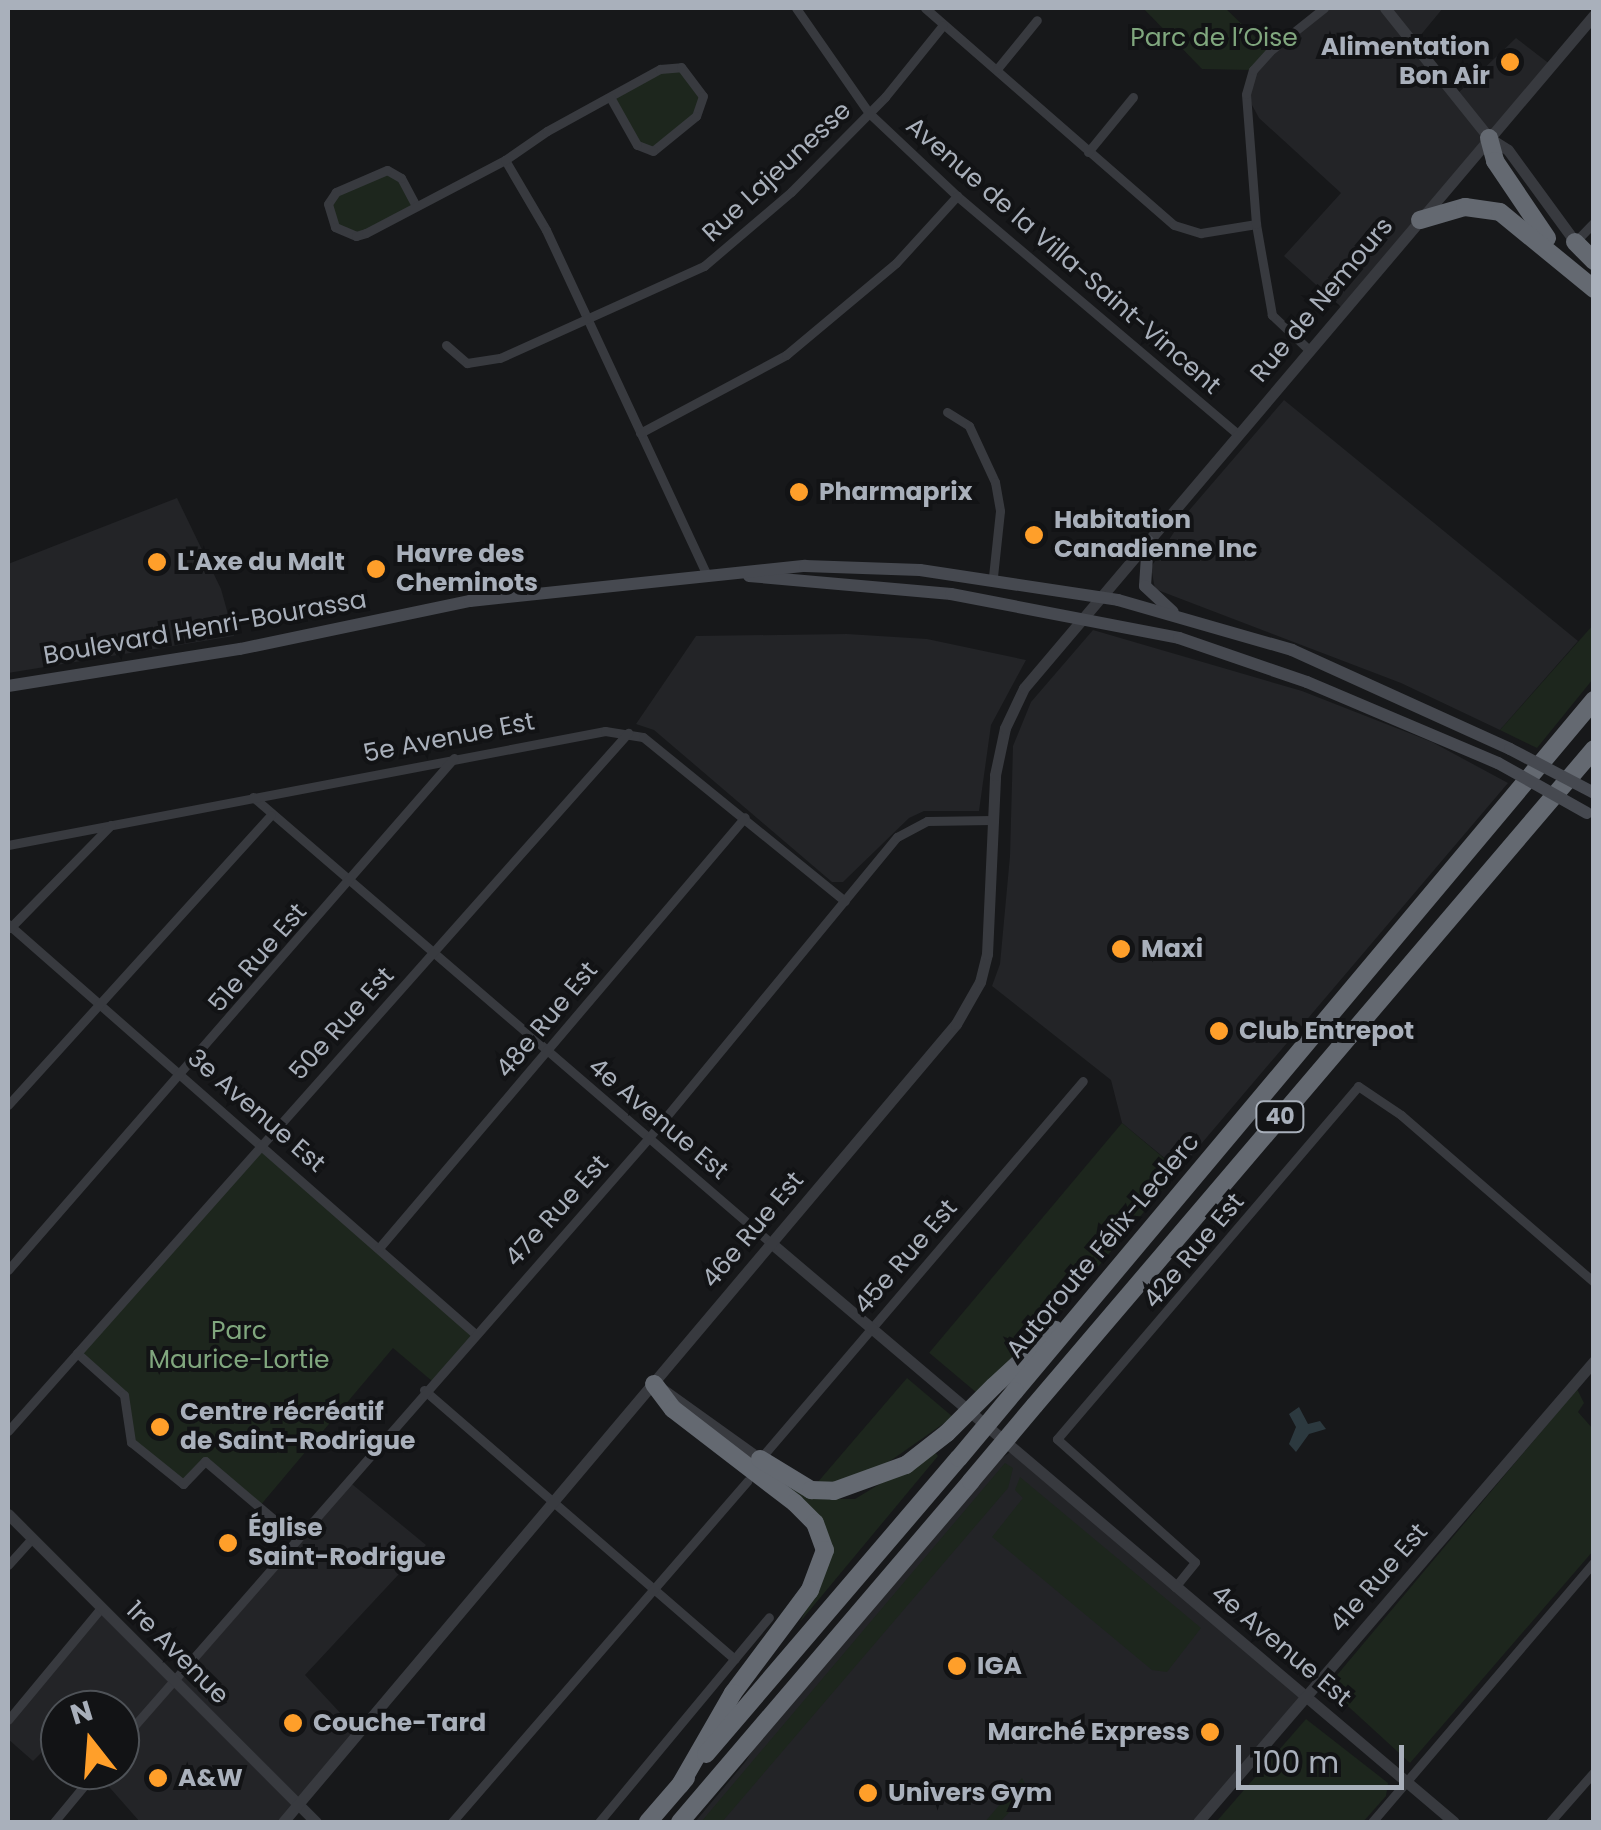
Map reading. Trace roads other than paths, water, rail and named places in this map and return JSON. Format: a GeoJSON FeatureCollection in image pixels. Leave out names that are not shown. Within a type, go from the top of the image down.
{"type":"FeatureCollection","features":[{"type":"Feature","properties":{"kind":"highway"},"geometry":{"type":"LineString","coordinates":[[1489,138],[1496,161],[1562,258]]}},
{"type":"Feature","properties":{"kind":"highway"},"geometry":{"type":"LineString","coordinates":[[1420,220],[1485,207],[1562,258],[1594,289]]}},
{"type":"Feature","properties":{"kind":"highway"},"geometry":{"type":"LineString","coordinates":[[1575,242],[1594,261]]}},
{"type":"Feature","properties":{"kind":"highway"},"geometry":{"type":"LineString","coordinates":[[1571,724],[1594,691]]}},
{"type":"Feature","properties":{"kind":"highway","name":"Autoroute Félix-Leclerc"},"geometry":{"type":"LineString","coordinates":[[648,1822],[959,1458],[1594,700]]}},
{"type":"Feature","properties":{"kind":"highway","name":"Autoroute Félix-Leclerc"},"geometry":{"type":"LineString","coordinates":[[680,1822],[1594,749]]}},
{"type":"Feature","properties":{"kind":"highway"},"geometry":{"type":"LineString","coordinates":[[760,1459],[811,1490],[834,1491],[906,1465],[947,1434],[994,1386],[1087,1304]]}},
{"type":"Feature","properties":{"kind":"highway"},"geometry":{"type":"LineString","coordinates":[[654,1384],[673,1409],[795,1503],[814,1524],[825,1550],[810,1590],[732,1693],[680,1785]]}},
{"type":"Feature","properties":{"kind":"highway"},"geometry":{"type":"LineString","coordinates":[[694,1822],[746,1761],[775,1712]]}},
{"type":"Feature","properties":{"kind":"main road"},"geometry":{"type":"LineString","coordinates":[[1148,541],[1145,586],[1179,616]]}},
{"type":"Feature","properties":{"kind":"main road","name":"Boulevard Henri-Bourassa"},"geometry":{"type":"LineString","coordinates":[[8,686],[226,651],[470,601],[706,573],[805,566],[993,577],[1179,616],[1292,650],[1510,749],[1594,793]]}},
{"type":"Feature","properties":{"kind":"main road","name":"Boulevard Henri-Bourassa"},"geometry":{"type":"LineString","coordinates":[[706,573],[951,594],[1086,615],[1291,676],[1498,763],[1590,815]]}},
{"type":"Feature","properties":{"kind":"street","name":"Avenue de la Villa-Saint-Vincent"},"geometry":{"type":"LineString","coordinates":[[796,8],[869,114],[957,196],[1238,434]]}},
{"type":"Feature","properties":{"kind":"street"},"geometry":{"type":"LineString","coordinates":[[925,8],[1174,225],[1202,233],[1256,224]]}},
{"type":"Feature","properties":{"kind":"street"},"geometry":{"type":"LineString","coordinates":[[1308,350],[1272,315],[1256,224],[1245,124],[1252,74],[1324,8]]}},
{"type":"Feature","properties":{"kind":"street"},"geometry":{"type":"LineString","coordinates":[[1385,8],[1489,138],[1508,150],[1575,242],[1594,222]]}},
{"type":"Feature","properties":{"kind":"street","name":"Rue de Nemours"},"geometry":{"type":"LineString","coordinates":[[1086,615],[1594,15]]}},
{"type":"Feature","properties":{"kind":"street"},"geometry":{"type":"LineString","coordinates":[[997,69],[1037,20]]}},
{"type":"Feature","properties":{"kind":"street","name":"Rue Lajeunesse"},"geometry":{"type":"LineString","coordinates":[[446,345],[467,363],[500,358],[704,266],[869,114],[943,25]]}},
{"type":"Feature","properties":{"kind":"street"},"geometry":{"type":"LineString","coordinates":[[416,206],[401,178],[386,170],[336,192],[328,204],[335,227],[348,236],[416,206],[505,160],[610,97],[671,66],[689,72],[703,96],[696,116],[653,151],[636,145],[610,97]]}},
{"type":"Feature","properties":{"kind":"street"},"geometry":{"type":"LineString","coordinates":[[1088,152],[1133,97]]}},
{"type":"Feature","properties":{"kind":"street"},"geometry":{"type":"LineString","coordinates":[[505,160],[546,230],[706,573]]}},
{"type":"Feature","properties":{"kind":"street"},"geometry":{"type":"LineString","coordinates":[[640,433],[786,355],[896,263],[957,196]]}},
{"type":"Feature","properties":{"kind":"street"},"geometry":{"type":"LineString","coordinates":[[947,412],[969,426],[995,482],[1000,511],[993,577]]}},
{"type":"Feature","properties":{"kind":"street","name":"46e Rue Est"},"geometry":{"type":"LineString","coordinates":[[283,1822],[972,1001],[987,954],[998,751],[1012,708],[1086,615]]}},
{"type":"Feature","properties":{"kind":"street","name":"5e Avenue Est"},"geometry":{"type":"LineString","coordinates":[[8,845],[590,733],[628,733]]}},
{"type":"Feature","properties":{"kind":"street"},"geometry":{"type":"LineString","coordinates":[[628,733],[643,736],[845,901]]}},
{"type":"Feature","properties":{"kind":"street","name":"50e Rue Est"},"geometry":{"type":"LineString","coordinates":[[8,1431],[628,733]]}},
{"type":"Feature","properties":{"kind":"street","name":"51e Rue Est"},"geometry":{"type":"LineString","coordinates":[[8,1270],[352,882],[454,758]]}},
{"type":"Feature","properties":{"kind":"street","name":"4e Avenue Est"},"geometry":{"type":"LineString","coordinates":[[252,797],[647,1140],[1454,1822]]}},
{"type":"Feature","properties":{"kind":"street"},"geometry":{"type":"LineString","coordinates":[[8,1105],[270,815]]}},
{"type":"Feature","properties":{"kind":"street","name":"48e Rue Est"},"geometry":{"type":"LineString","coordinates":[[379,1248],[745,818]]}},
{"type":"Feature","properties":{"kind":"street","name":"47e Rue Est"},"geometry":{"type":"LineString","coordinates":[[140,1718],[647,1140],[845,901],[914,826],[992,820]]}},
{"type":"Feature","properties":{"kind":"street"},"geometry":{"type":"LineString","coordinates":[[9,927],[113,823]]}},
{"type":"Feature","properties":{"kind":"street","name":"3e Avenue Est"},"geometry":{"type":"LineString","coordinates":[[9,927],[474,1333]]}},
{"type":"Feature","properties":{"kind":"street","name":"45e Rue Est"},"geometry":{"type":"LineString","coordinates":[[760,1459],[1083,1081]]}},
{"type":"Feature","properties":{"kind":"street","name":"42e Rue Est"},"geometry":{"type":"LineString","coordinates":[[1058,1439],[1358,1086],[1401,1115],[1594,1282]]}},
{"type":"Feature","properties":{"kind":"street"},"geometry":{"type":"LineString","coordinates":[[77,1353],[124,1395],[131,1442],[184,1484],[205,1460],[297,1539]]}},
{"type":"Feature","properties":{"kind":"street","name":"41e Rue Est"},"geometry":{"type":"LineString","coordinates":[[1198,1822],[1594,1360]]}},
{"type":"Feature","properties":{"kind":"street"},"geometry":{"type":"LineString","coordinates":[[654,1384],[760,1459]]}},
{"type":"Feature","properties":{"kind":"street"},"geometry":{"type":"LineString","coordinates":[[424,1390],[734,1658]]}},
{"type":"Feature","properties":{"kind":"street","name":"4e Avenue Est"},"geometry":{"type":"LineString","coordinates":[[1058,1439],[1195,1562],[1175,1586]]}},
{"type":"Feature","properties":{"kind":"street"},"geometry":{"type":"LineString","coordinates":[[452,1822],[747,1481]]}},
{"type":"Feature","properties":{"kind":"street","name":"1re Avenue"},"geometry":{"type":"LineString","coordinates":[[8,1514],[316,1822]]}},
{"type":"Feature","properties":{"kind":"street"},"geometry":{"type":"LineString","coordinates":[[8,1565],[32,1538]]}},
{"type":"Feature","properties":{"kind":"street"},"geometry":{"type":"LineString","coordinates":[[1372,1822],[1594,1562]]}},
{"type":"Feature","properties":{"kind":"street"},"geometry":{"type":"LineString","coordinates":[[8,1720],[101,1608]]}},
{"type":"Feature","properties":{"kind":"street"},"geometry":{"type":"LineString","coordinates":[[599,1822],[769,1617]]}},
{"type":"Feature","properties":{"kind":"street"},"geometry":{"type":"LineString","coordinates":[[1550,1822],[1594,1772]]}},
{"type":"Feature","properties":{"kind":"street"},"geometry":{"type":"LineString","coordinates":[[54,1822],[80,1790]]}},
{"type":"Feature","properties":{"kind":"place","name":"Alimentation Bon Air"},"geometry":{"type":"Point","coordinates":[1510,62]}},
{"type":"Feature","properties":{"kind":"place","name":"Pharmaprix"},"geometry":{"type":"Point","coordinates":[799,492]}},
{"type":"Feature","properties":{"kind":"place","name":"Habitation Canadienne Inc"},"geometry":{"type":"Point","coordinates":[1034,535]}},
{"type":"Feature","properties":{"kind":"place","name":"L'Axe du Malt"},"geometry":{"type":"Point","coordinates":[157,562]}},
{"type":"Feature","properties":{"kind":"place","name":"Havre des Cheminots"},"geometry":{"type":"Point","coordinates":[376,569]}},
{"type":"Feature","properties":{"kind":"place","name":"Maxi"},"geometry":{"type":"Point","coordinates":[1121,949]}},
{"type":"Feature","properties":{"kind":"place","name":"Club Entrepot"},"geometry":{"type":"Point","coordinates":[1219,1031]}},
{"type":"Feature","properties":{"kind":"place","name":"Centre récréatif de Saint-Rodrigue"},"geometry":{"type":"Point","coordinates":[160,1427]}},
{"type":"Feature","properties":{"kind":"place","name":"Église Saint-Rodrigue"},"geometry":{"type":"Point","coordinates":[228,1543]}},
{"type":"Feature","properties":{"kind":"place","name":"IGA"},"geometry":{"type":"Point","coordinates":[957,1666]}},
{"type":"Feature","properties":{"kind":"place","name":"Couche-Tard"},"geometry":{"type":"Point","coordinates":[293,1723]}},
{"type":"Feature","properties":{"kind":"place","name":"Marché Express"},"geometry":{"type":"Point","coordinates":[1210,1732]}},
{"type":"Feature","properties":{"kind":"place","name":"A&W"},"geometry":{"type":"Point","coordinates":[158,1778]}},
{"type":"Feature","properties":{"kind":"place","name":"Univers Gym"},"geometry":{"type":"Point","coordinates":[868,1793]}},
{"type":"Feature","properties":{"kind":"park label","name":"Parc de l’Oise"},"geometry":{"type":"Point","coordinates":[1214,38]}},
{"type":"Feature","properties":{"kind":"park label","name":"Parc Maurice-Lortie"},"geometry":{"type":"Point","coordinates":[239,1346]}}]}
